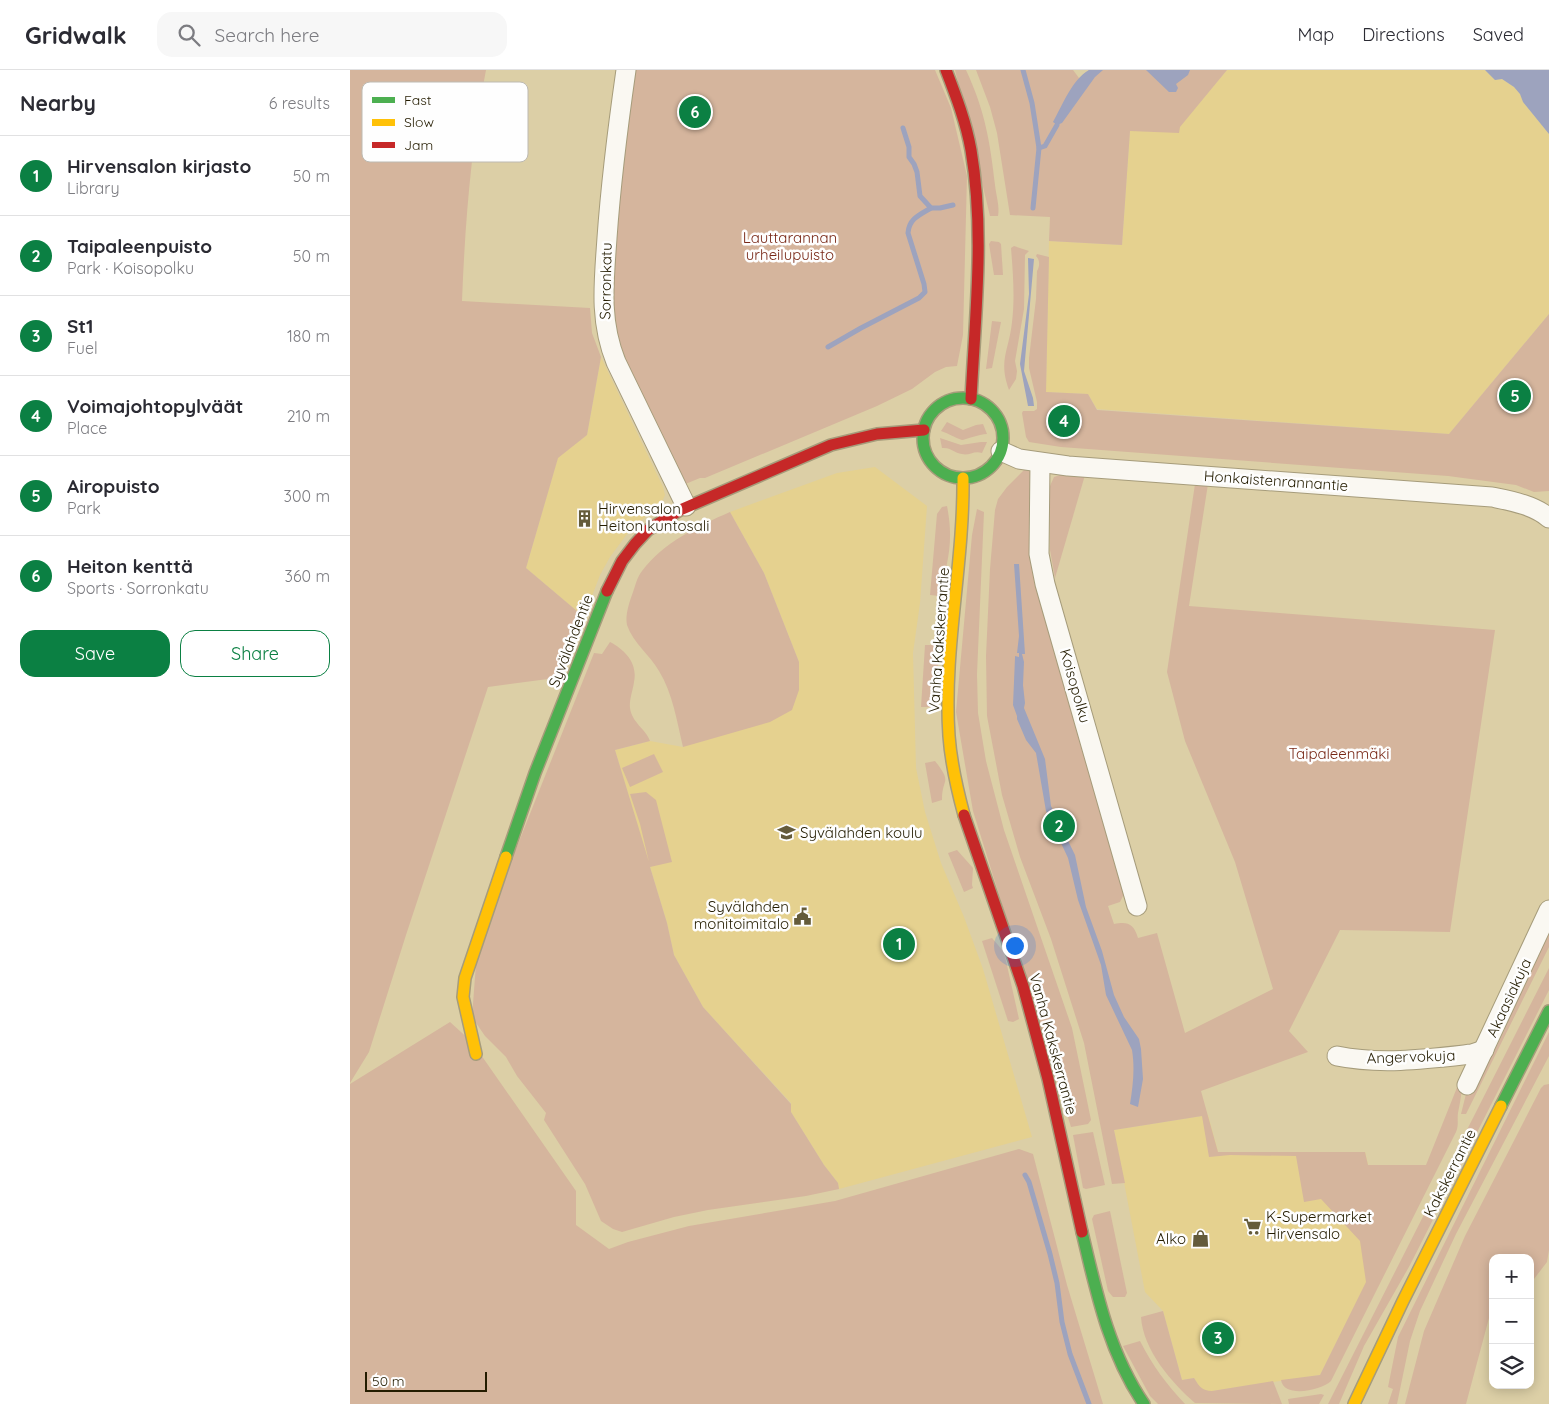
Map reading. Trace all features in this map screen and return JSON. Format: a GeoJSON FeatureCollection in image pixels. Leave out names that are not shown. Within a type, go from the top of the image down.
{"type":"FeatureCollection","features":[{"type":"Feature","properties":{"kind":"street","name":"Sorronkatu"},"geometry":{"type":"LineString","coordinates":[[626,70],[610,186],[604,276],[604,324],[608,344],[616,362],[686,506]]}},
{"type":"Feature","properties":{"kind":"street"},"geometry":{"type":"LineString","coordinates":[[946,70],[961,107],[969,135],[976,175],[979,230],[971,399]]}},
{"type":"Feature","properties":{"kind":"street"},"geometry":{"type":"LineString","coordinates":[[956,399],[971,399],[988,407],[1000,422],[1003,432],[1001,451],[997,460],[982,473],[973,477],[953,477],[944,473],[930,459],[925,450],[924,430],[927,421],[940,405],[956,399]]}},
{"type":"Feature","properties":{"kind":"street","name":"Syvälahdentie"},"geometry":{"type":"LineString","coordinates":[[476,1054],[463,997],[465,978],[473,951],[535,773],[610,583],[620,563],[632,546],[646,532],[686,506],[853,438],[898,431],[924,430]]}},
{"type":"Feature","properties":{"kind":"street","name":"Honkaistenrannantie"},"geometry":{"type":"LineString","coordinates":[[1001,451],[1019,459],[1040,463],[1492,497],[1513,501],[1546,512]]}},
{"type":"Feature","properties":{"kind":"street","name":"Koisopolku"},"geometry":{"type":"LineString","coordinates":[[1040,463],[1039,554],[1045,584],[1137,906]]}},
{"type":"Feature","properties":{"kind":"street","name":"Vanha Kakskerrantie"},"geometry":{"type":"LineString","coordinates":[[963,478],[962,530],[949,679],[949,737],[952,762],[964,817],[1011,945],[1023,987],[1060,1133],[1074,1203],[1112,1343],[1126,1376],[1144,1404]]}},
{"type":"Feature","properties":{"kind":"street","name":"Akaasiakuja"},"geometry":{"type":"LineString","coordinates":[[1468,1085],[1549,910]]}},
{"type":"Feature","properties":{"kind":"street","name":"Kakskerrantie"},"geometry":{"type":"LineString","coordinates":[[1354,1404],[1403,1300],[1549,1011]]}},
{"type":"Feature","properties":{"kind":"street","name":"Angervokuja"},"geometry":{"type":"LineString","coordinates":[[1337,1056],[1391,1060],[1472,1054],[1484,1050]]}},
{"type":"Feature","properties":{"kind":"street","name":"Kakskerrantie"},"geometry":{"type":"LineString","coordinates":[[1367,1404],[1380,1350]]}},
{"type":"Feature","properties":{"kind":"shaded area"},"geometry":{"type":"Polygon","coordinates":[[[1227,70],[1485,70],[1495,80],[1502,79],[1514,87],[1520,94],[1523,102],[1549,134],[1549,314],[1449,434],[1097,409],[1088,394],[1046,392],[1049,241],[1122,245],[1130,131],[1179,127],[1227,70]]]}},
{"type":"Feature","properties":{"kind":"shaded area"},"geometry":{"type":"Polygon","coordinates":[[[601,357],[663,487],[665,495],[661,504],[630,530],[610,557],[600,575],[584,617],[526,568],[558,457],[587,435],[601,357]]]}},
{"type":"Feature","properties":{"kind":"shaded area","name":"Syvälahden koulu"},"geometry":{"type":"Polygon","coordinates":[[[875,467],[927,506],[920,603],[913,653],[916,768],[925,812],[941,863],[983,969],[1032,1137],[839,1189],[838,1183],[824,1165],[791,1112],[791,1103],[703,1007],[674,955],[667,923],[615,750],[650,741],[683,747],[799,662],[764,573],[730,512],[837,473],[875,467]]]}},
{"type":"Feature","properties":{"kind":"shaded area"},"geometry":{"type":"Polygon","coordinates":[[[1208,1115],[1218,1152],[1365,1152],[1368,1165],[1426,1165],[1320,1375],[1212,1391],[1205,1391],[1200,1388],[1194,1378],[1182,1380],[1163,1311],[1145,1292],[1114,1130],[1208,1115]]]}},
{"type":"Feature","properties":{"kind":"green space"},"geometry":{"type":"Polygon","coordinates":[[[350,70],[486,70],[484,82],[362,82],[362,162],[472,162],[462,301],[590,308],[592,333],[601,357],[587,435],[558,458],[526,568],[584,617],[563,677],[488,687],[369,1052],[350,1083],[350,70]]]}},
{"type":"Feature","properties":{"kind":"green space","name":"Lauttarannan urheilupuisto"},"geometry":{"type":"Polygon","coordinates":[[[633,70],[935,70],[951,108],[967,176],[963,335],[957,366],[946,367],[935,372],[912,389],[877,406],[705,478],[700,478],[683,485],[612,336],[615,207],[633,70]]]}},
{"type":"Feature","properties":{"kind":"green space"},"geometry":{"type":"Polygon","coordinates":[[[955,70],[966,70],[978,99],[986,126],[998,216],[990,216],[955,70]]]}},
{"type":"Feature","properties":{"kind":"green space"},"geometry":{"type":"Polygon","coordinates":[[[976,70],[1073,70],[1079,78],[1089,70],[1227,70],[1180,127],[1179,133],[1130,131],[1122,245],[1049,241],[1050,217],[1010,215],[997,133],[990,107],[976,70]]]}},
{"type":"Feature","properties":{"kind":"green space"},"geometry":{"type":"Polygon","coordinates":[[[991,241],[1001,244],[1003,275],[994,275],[989,244],[991,241]]]}},
{"type":"Feature","properties":{"kind":"green space"},"geometry":{"type":"Polygon","coordinates":[[[1014,246],[1029,251],[1025,255],[1024,309],[1015,361],[1016,379],[1009,390],[1004,363],[1013,313],[1011,248],[1014,246]]]}},
{"type":"Feature","properties":{"kind":"green space"},"geometry":{"type":"Polygon","coordinates":[[[1037,254],[1049,257],[1046,392],[1088,394],[1097,410],[1449,434],[1549,314],[1549,491],[1534,492],[1516,485],[1448,476],[1061,447],[1029,442],[1026,437],[1022,413],[1023,411],[1034,411],[1037,409],[1029,368],[1029,358],[1039,265],[1037,254]]]}},
{"type":"Feature","properties":{"kind":"green space"},"geometry":{"type":"Polygon","coordinates":[[[992,321],[1001,322],[992,368],[986,369],[992,321]]]}},
{"type":"Feature","properties":{"kind":"green space"},"geometry":{"type":"Polygon","coordinates":[[[947,422],[963,430],[983,424],[987,434],[962,440],[941,431],[947,422]]]}},
{"type":"Feature","properties":{"kind":"green space"},"geometry":{"type":"Polygon","coordinates":[[[940,438],[961,445],[987,442],[982,453],[965,454],[948,448],[942,448],[940,438]]]}},
{"type":"Feature","properties":{"kind":"green space","name":"Taipaleenmäki"},"geometry":{"type":"Polygon","coordinates":[[[1024,470],[1033,472],[1033,500],[1124,894],[1120,902],[1108,906],[1114,924],[1127,923],[1135,929],[1138,938],[1157,933],[1185,1033],[1273,989],[1235,862],[1185,741],[1167,672],[1195,484],[1208,484],[1189,606],[1495,630],[1450,932],[1340,930],[1289,1031],[1308,1052],[1201,1091],[1218,1152],[1365,1152],[1368,1165],[1426,1165],[1464,1070],[1456,1132],[1331,1381],[1312,1390],[1296,1391],[1289,1389],[1284,1386],[1281,1380],[1320,1375],[1366,1282],[1360,1241],[1321,1199],[1304,1202],[1296,1156],[1230,1155],[1209,1157],[1202,1116],[1114,1130],[1125,1183],[1112,1184],[1084,1043],[1051,939],[1020,857],[1002,795],[987,716],[986,656],[995,510],[998,499],[1024,470]]]}},
{"type":"Feature","properties":{"kind":"green space"},"geometry":{"type":"Polygon","coordinates":[[[1063,474],[1085,475],[1055,578],[1050,550],[1050,486],[1054,477],[1063,474]]]}},
{"type":"Feature","properties":{"kind":"green space"},"geometry":{"type":"Polygon","coordinates":[[[947,506],[950,541],[947,562],[939,596],[930,595],[937,514],[942,507],[947,506]]]}},
{"type":"Feature","properties":{"kind":"green space"},"geometry":{"type":"Polygon","coordinates":[[[977,509],[984,512],[977,674],[978,713],[986,761],[1004,830],[1072,1028],[1091,1120],[1088,1124],[1071,1127],[973,811],[956,712],[972,535],[977,509]]]}},
{"type":"Feature","properties":{"kind":"green space"},"geometry":{"type":"Polygon","coordinates":[[[730,512],[764,573],[799,662],[799,690],[792,710],[770,722],[683,747],[668,689],[655,665],[630,631],[627,625],[628,610],[639,576],[651,561],[682,536],[730,512]]]}},
{"type":"Feature","properties":{"kind":"green space"},"geometry":{"type":"Polygon","coordinates":[[[610,642],[621,649],[632,663],[635,675],[630,702],[631,713],[650,741],[615,750],[649,862],[640,824],[630,794],[646,792],[656,800],[672,862],[650,867],[667,923],[674,955],[703,1007],[791,1104],[791,1112],[824,1165],[838,1183],[839,1189],[806,1196],[708,1210],[674,1217],[622,1232],[613,1229],[601,1221],[585,1184],[544,1120],[546,1113],[517,1076],[506,1057],[485,1036],[472,1017],[476,964],[512,859],[594,653],[602,654],[610,642]]]}},
{"type":"Feature","properties":{"kind":"green space"},"geometry":{"type":"Polygon","coordinates":[[[925,645],[935,645],[939,670],[939,685],[932,707],[921,707],[925,645]]]}},
{"type":"Feature","properties":{"kind":"green space"},"geometry":{"type":"Polygon","coordinates":[[[654,754],[663,772],[630,787],[622,768],[654,754]]]}},
{"type":"Feature","properties":{"kind":"green space"},"geometry":{"type":"Polygon","coordinates":[[[935,761],[944,774],[945,781],[942,800],[932,803],[925,763],[935,761]]]}},
{"type":"Feature","properties":{"kind":"green space"},"geometry":{"type":"Polygon","coordinates":[[[957,850],[973,868],[973,888],[964,892],[948,853],[957,850]]]}},
{"type":"Feature","properties":{"kind":"green space"},"geometry":{"type":"Polygon","coordinates":[[[1549,924],[1549,947],[1466,1114],[1461,1114],[1466,1094],[1473,1094],[1505,1029],[1501,1027],[1549,924]]]}},
{"type":"Feature","properties":{"kind":"green space"},"geometry":{"type":"Polygon","coordinates":[[[992,938],[1004,952],[1019,1019],[1013,1022],[1008,1021],[982,941],[992,938]]]}},
{"type":"Feature","properties":{"kind":"green space"},"geometry":{"type":"Polygon","coordinates":[[[1549,968],[1549,990],[1410,1265],[1364,1346],[1339,1404],[1328,1404],[1549,968]]]}},
{"type":"Feature","properties":{"kind":"green space"},"geometry":{"type":"Polygon","coordinates":[[[450,1022],[472,1042],[576,1191],[576,1225],[609,1249],[689,1226],[835,1201],[1019,1149],[1033,1154],[1067,1285],[1103,1404],[350,1404],[350,1084],[450,1022]]]}},
{"type":"Feature","properties":{"kind":"green space"},"geometry":{"type":"Polygon","coordinates":[[[1549,1032],[1549,1056],[1456,1234],[1420,1311],[1410,1341],[1397,1404],[1388,1404],[1393,1389],[1388,1387],[1398,1337],[1549,1032]]]}},
{"type":"Feature","properties":{"kind":"green space"},"geometry":{"type":"Polygon","coordinates":[[[1549,1084],[1549,1250],[1547,1262],[1534,1279],[1534,1254],[1489,1254],[1489,1318],[1466,1404],[1405,1404],[1424,1331],[1465,1236],[1544,1085],[1549,1084]]]}},
{"type":"Feature","properties":{"kind":"green space"},"geometry":{"type":"Polygon","coordinates":[[[1093,1132],[1105,1185],[1086,1189],[1083,1188],[1073,1135],[1093,1132]]]}},
{"type":"Feature","properties":{"kind":"green space"},"geometry":{"type":"Polygon","coordinates":[[[1110,1211],[1127,1293],[1125,1297],[1113,1297],[1108,1291],[1092,1219],[1094,1215],[1110,1211]]]}},
{"type":"Feature","properties":{"kind":"green space"},"geometry":{"type":"Polygon","coordinates":[[[1163,1311],[1182,1380],[1194,1378],[1201,1387],[1212,1391],[1273,1381],[1282,1404],[1195,1403],[1168,1376],[1147,1342],[1141,1317],[1163,1311]]]}},
{"type":"Feature","properties":{"kind":"green space"},"geometry":{"type":"Polygon","coordinates":[[[1140,1341],[1160,1374],[1185,1404],[1158,1404],[1150,1396],[1123,1346],[1140,1341]]]}},
{"type":"Feature","properties":{"kind":"green space"},"geometry":{"type":"Polygon","coordinates":[[[1324,1395],[1319,1404],[1289,1404],[1288,1399],[1324,1395]]]}},
{"type":"Feature","properties":{"kind":"water"},"geometry":{"type":"Polygon","coordinates":[[[1089,70],[1103,70],[1095,77],[1062,123],[1057,125],[1053,122],[1068,93],[1083,74],[1089,70]]]}},
{"type":"Feature","properties":{"kind":"water"},"geometry":{"type":"Polygon","coordinates":[[[1146,70],[1190,70],[1188,75],[1176,84],[1178,88],[1176,92],[1169,92],[1146,70]]]}},
{"type":"Feature","properties":{"kind":"water"},"geometry":{"type":"Polygon","coordinates":[[[1485,70],[1549,70],[1549,134],[1523,102],[1520,94],[1514,87],[1502,79],[1495,80],[1485,70]]]}},
{"type":"Feature","properties":{"kind":"water"},"geometry":{"type":"Polygon","coordinates":[[[1028,258],[1034,259],[1024,371],[1034,406],[1028,406],[1020,364],[1029,294],[1028,258]]]}},
{"type":"Feature","properties":{"kind":"water"},"geometry":{"type":"Polygon","coordinates":[[[1014,564],[1019,564],[1025,654],[1022,654],[1024,662],[1024,708],[1045,759],[1051,806],[1075,855],[1086,907],[1102,951],[1114,995],[1124,1017],[1139,1039],[1143,1079],[1138,1107],[1130,1104],[1133,1077],[1132,1050],[1106,995],[1101,965],[1078,900],[1068,858],[1046,811],[1036,753],[1026,740],[1013,705],[1015,656],[1019,657],[1019,653],[1017,653],[1019,636],[1014,564]]]}},
{"type":"Feature","properties":{"kind":"waterway"},"geometry":{"type":"LineString","coordinates":[[1023,70],[1032,103],[1039,148]]}},
{"type":"Feature","properties":{"kind":"waterway"},"geometry":{"type":"LineString","coordinates":[[1033,208],[1039,148],[1045,146],[1057,125]]}},
{"type":"Feature","properties":{"kind":"waterway"},"geometry":{"type":"LineString","coordinates":[[903,128],[909,147],[909,157],[917,172],[920,196],[931,208],[953,205]]}},
{"type":"Feature","properties":{"kind":"waterway"},"geometry":{"type":"LineString","coordinates":[[828,347],[919,298],[925,292],[908,233],[910,224],[919,215],[931,208]]}},
{"type":"Feature","properties":{"kind":"waterway"},"geometry":{"type":"LineString","coordinates":[[1025,1175],[1029,1182],[1050,1254],[1057,1283],[1062,1322],[1070,1354],[1089,1404]]}},
{"type":"Feature","properties":{"kind":"traffic: fast"},"geometry":{"type":"LineString","coordinates":[[963,398],[978,401],[991,410],[1000,423],[1003,438],[1000,453],[991,466],[978,475],[963,478],[948,475],[935,466],[926,453],[923,438],[926,423],[935,410],[948,401],[963,398]]}},
{"type":"Feature","properties":{"kind":"traffic: fast"},"geometry":{"type":"LineString","coordinates":[[506,857],[535,773],[607,591]]}},
{"type":"Feature","properties":{"kind":"traffic: fast"},"geometry":{"type":"LineString","coordinates":[[1501,1106],[1549,1011]]}},
{"type":"Feature","properties":{"kind":"traffic: fast"},"geometry":{"type":"LineString","coordinates":[[1082,1232],[1105,1321],[1122,1364],[1144,1404]]}},
{"type":"Feature","properties":{"kind":"traffic: slow"},"geometry":{"type":"LineString","coordinates":[[963,478],[948,704],[951,756],[964,815]]}},
{"type":"Feature","properties":{"kind":"traffic: slow"},"geometry":{"type":"LineString","coordinates":[[476,1054],[463,997],[465,978],[506,857]]}},
{"type":"Feature","properties":{"kind":"traffic: slow"},"geometry":{"type":"LineString","coordinates":[[1354,1404],[1403,1301],[1501,1106]]}},
{"type":"Feature","properties":{"kind":"traffic: jam"},"geometry":{"type":"LineString","coordinates":[[946,70],[966,129],[975,181],[978,274],[971,399]]}},
{"type":"Feature","properties":{"kind":"traffic: jam"},"geometry":{"type":"LineString","coordinates":[[607,591],[622,561],[635,544],[648,530],[680,510],[831,445],[877,434],[924,430]]}},
{"type":"Feature","properties":{"kind":"traffic: jam"},"geometry":{"type":"LineString","coordinates":[[964,815],[1023,986],[1048,1079],[1082,1232]]}},
{"type":"Feature","properties":{"kind":"place","name":"Heiton kenttä"},"geometry":{"type":"Point","coordinates":[695,112]}},
{"type":"Feature","properties":{"kind":"place","name":"Airopuisto"},"geometry":{"type":"Point","coordinates":[1515,396]}},
{"type":"Feature","properties":{"kind":"place","name":"Voimajohtopylväät"},"geometry":{"type":"Point","coordinates":[1064,421]}},
{"type":"Feature","properties":{"kind":"place","name":"Hirvensalon Heiton kuntosali"},"geometry":{"type":"Point","coordinates":[584,518]}},
{"type":"Feature","properties":{"kind":"place","name":"Taipaleenpuisto"},"geometry":{"type":"Point","coordinates":[1059,826]}},
{"type":"Feature","properties":{"kind":"place","name":"Syvälahden koulu"},"geometry":{"type":"Point","coordinates":[786,833]}},
{"type":"Feature","properties":{"kind":"place","name":"Syvälahden monitoimitalo"},"geometry":{"type":"Point","coordinates":[803,916]}},
{"type":"Feature","properties":{"kind":"place","name":"Hirvensalon kirjasto"},"geometry":{"type":"Point","coordinates":[899,944]}},
{"type":"Feature","properties":{"kind":"place","name":"K-Supermarket Hirvensalo"},"geometry":{"type":"Point","coordinates":[1252,1226]}},
{"type":"Feature","properties":{"kind":"place","name":"Alko"},"geometry":{"type":"Point","coordinates":[1200,1239]}},
{"type":"Feature","properties":{"kind":"place","name":"St1"},"geometry":{"type":"Point","coordinates":[1218,1338]}}]}
